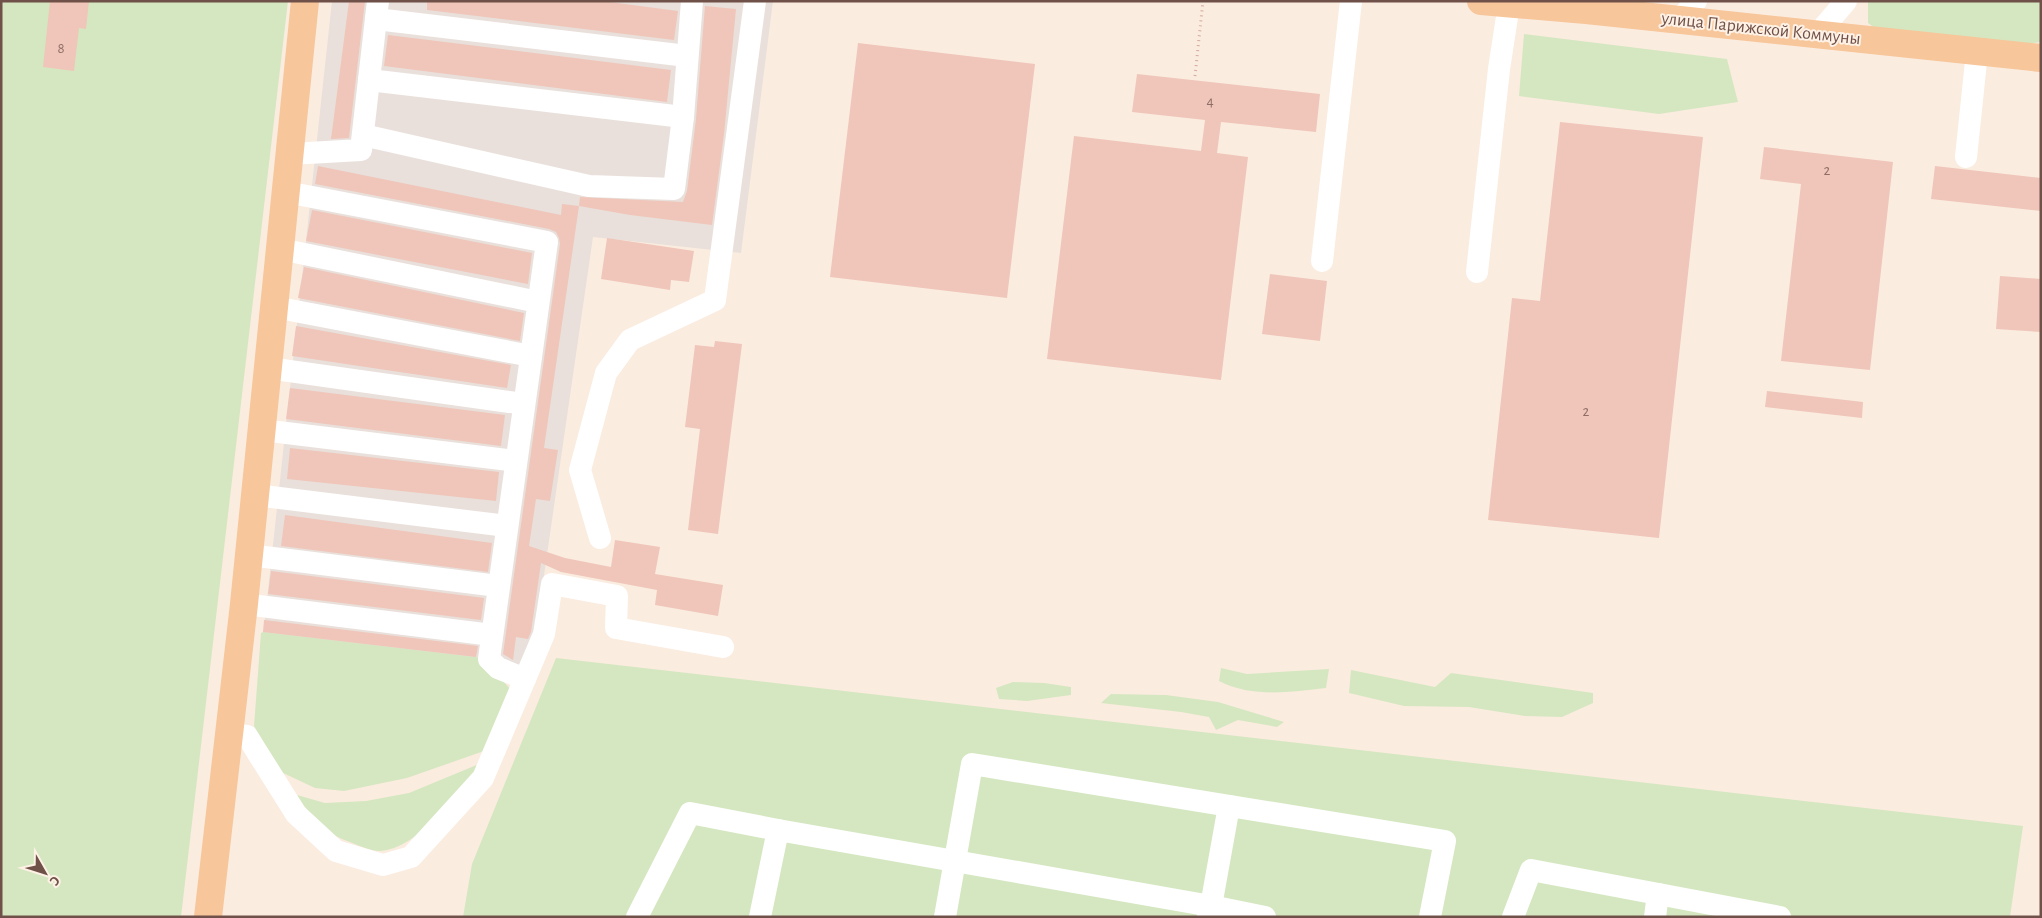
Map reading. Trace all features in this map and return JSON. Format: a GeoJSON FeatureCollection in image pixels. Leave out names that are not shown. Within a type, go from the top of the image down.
{"type":"FeatureCollection","features":[{"type":"Feature","properties":{"kind":"main road"},"geometry":{"type":"LineString","coordinates":[[208,917],[244,604],[305,1]]}},
{"type":"Feature","properties":{"kind":"main road","name":"улица Парижской Коммуны"},"geometry":{"type":"LineString","coordinates":[[1481,1],[1509,4],[1689,7],[1817,35],[2041,58]]}},
{"type":"Feature","properties":{"kind":"lane"},"geometry":{"type":"LineString","coordinates":[[362,134],[589,186],[674,189],[683,117],[692,1]]}},
{"type":"Feature","properties":{"kind":"lane"},"geometry":{"type":"LineString","coordinates":[[600,538],[580,470],[606,373],[630,340],[715,300],[755,1]]}},
{"type":"Feature","properties":{"kind":"lane"},"geometry":{"type":"LineString","coordinates":[[1322,261],[1351,1]]}},
{"type":"Feature","properties":{"kind":"lane"},"geometry":{"type":"LineString","coordinates":[[1817,35],[1846,1]]}},
{"type":"Feature","properties":{"kind":"lane"},"geometry":{"type":"LineString","coordinates":[[1477,272],[1499,68],[1509,4]]}},
{"type":"Feature","properties":{"kind":"lane"},"geometry":{"type":"LineString","coordinates":[[290,154],[361,150],[376,10],[687,56]]}},
{"type":"Feature","properties":{"kind":"lane"},"geometry":{"type":"LineString","coordinates":[[1966,157],[1977,52]]}},
{"type":"Feature","properties":{"kind":"lane"},"geometry":{"type":"LineString","coordinates":[[369,80],[683,117]]}},
{"type":"Feature","properties":{"kind":"lane"},"geometry":{"type":"LineString","coordinates":[[286,192],[547,242],[498,586],[490,658],[498,668],[525,679]]}},
{"type":"Feature","properties":{"kind":"lane"},"geometry":{"type":"LineString","coordinates":[[280,250],[538,302]]}},
{"type":"Feature","properties":{"kind":"lane"},"geometry":{"type":"LineString","coordinates":[[274,307],[531,356]]}},
{"type":"Feature","properties":{"kind":"lane"},"geometry":{"type":"LineString","coordinates":[[268,368],[524,404]]}},
{"type":"Feature","properties":{"kind":"lane"},"geometry":{"type":"LineString","coordinates":[[262,430],[516,461]]}},
{"type":"Feature","properties":{"kind":"lane"},"geometry":{"type":"LineString","coordinates":[[255,495],[507,526]]}},
{"type":"Feature","properties":{"kind":"lane"},"geometry":{"type":"LineString","coordinates":[[249,555],[498,586]]}},
{"type":"Feature","properties":{"kind":"lane"},"geometry":{"type":"LineString","coordinates":[[229,734],[247,736],[296,814],[336,851],[383,865],[410,857],[483,778],[544,634],[552,584],[616,596],[616,628],[723,647]]}},
{"type":"Feature","properties":{"kind":"lane"},"geometry":{"type":"LineString","coordinates":[[244,604],[492,635]]}},
{"type":"Feature","properties":{"kind":"lane"},"geometry":{"type":"LineString","coordinates":[[945,917],[972,764],[1445,841],[1430,917]]}},
{"type":"Feature","properties":{"kind":"lane"},"geometry":{"type":"LineString","coordinates":[[1210,911],[1229,806]]}},
{"type":"Feature","properties":{"kind":"lane"},"geometry":{"type":"LineString","coordinates":[[637,917],[690,813],[955,861],[1210,911],[1265,917]]}},
{"type":"Feature","properties":{"kind":"lane"},"geometry":{"type":"LineString","coordinates":[[760,917],[778,830]]}},
{"type":"Feature","properties":{"kind":"lane"},"geometry":{"type":"LineString","coordinates":[[1513,917],[1531,870],[1776,916]]}},
{"type":"Feature","properties":{"kind":"lane"},"geometry":{"type":"LineString","coordinates":[[1654,917],[1658,894]]}},
{"type":"Feature","properties":{"kind":"path"},"geometry":{"type":"LineString","coordinates":[[1195,76],[1203,1]]}},
{"type":"Feature","properties":{"kind":"shaded area"},"geometry":{"type":"Polygon","coordinates":[[[332,1],[773,1],[741,253],[593,237],[529,679],[262,646],[332,1]]]}},
{"type":"Feature","properties":{"kind":"green space"},"geometry":{"type":"Polygon","coordinates":[[[1,1],[288,1],[181,917],[1,917],[1,1]]]}},
{"type":"Feature","properties":{"kind":"green space"},"geometry":{"type":"Polygon","coordinates":[[[1868,1],[2041,1],[2041,42],[2021,45],[1876,29],[1868,23],[1868,1]]]}},
{"type":"Feature","properties":{"kind":"green space"},"geometry":{"type":"Polygon","coordinates":[[[1524,34],[1727,59],[1738,102],[1659,114],[1519,96],[1524,34]]]}},
{"type":"Feature","properties":{"kind":"green space"},"geometry":{"type":"Polygon","coordinates":[[[261,633],[483,658],[512,691],[484,751],[407,778],[344,791],[315,788],[281,772],[254,726],[261,633]]]}},
{"type":"Feature","properties":{"kind":"green space"},"geometry":{"type":"Polygon","coordinates":[[[556,658],[2023,826],[2010,917],[463,917],[472,864],[556,658]]]}},
{"type":"Feature","properties":{"kind":"green space"},"geometry":{"type":"Polygon","coordinates":[[[1221,668],[1247,674],[1329,669],[1326,688],[1258,692],[1245,690],[1219,681],[1221,668]]]}},
{"type":"Feature","properties":{"kind":"green space"},"geometry":{"type":"Polygon","coordinates":[[[1351,670],[1435,687],[1451,673],[1593,693],[1593,703],[1562,717],[1525,716],[1469,707],[1404,706],[1349,693],[1351,670]]]}},
{"type":"Feature","properties":{"kind":"green space"},"geometry":{"type":"Polygon","coordinates":[[[1013,682],[1044,683],[1071,687],[1071,695],[1027,701],[999,699],[996,688],[1013,682]]]}},
{"type":"Feature","properties":{"kind":"green space"},"geometry":{"type":"Polygon","coordinates":[[[1111,694],[1166,695],[1218,702],[1284,722],[1277,727],[1238,720],[1216,730],[1209,717],[1101,703],[1111,694]]]}},
{"type":"Feature","properties":{"kind":"green space"},"geometry":{"type":"Polygon","coordinates":[[[479,764],[445,807],[421,832],[394,848],[380,851],[357,845],[326,830],[308,811],[297,795],[325,803],[366,801],[409,793],[479,764]]]}},
{"type":"Feature","properties":{"kind":"building"},"geometry":{"type":"Polygon","coordinates":[[[50,1],[89,1],[86,29],[79,28],[74,71],[43,67],[50,1]]]}},
{"type":"Feature","properties":{"kind":"building"},"geometry":{"type":"Polygon","coordinates":[[[349,1],[365,1],[349,138],[331,139],[349,1]]]}},
{"type":"Feature","properties":{"kind":"building"},"geometry":{"type":"Polygon","coordinates":[[[427,1],[602,1],[678,11],[674,40],[427,10],[427,1]]]}},
{"type":"Feature","properties":{"kind":"building"},"geometry":{"type":"Polygon","coordinates":[[[705,6],[736,9],[724,134],[712,225],[630,215],[579,206],[580,197],[683,202],[687,191],[696,119],[705,6]]]}},
{"type":"Feature","properties":{"kind":"building"},"geometry":{"type":"Polygon","coordinates":[[[388,35],[671,70],[667,102],[384,66],[388,35]]]}},
{"type":"Feature","properties":{"kind":"building"},"geometry":{"type":"Polygon","coordinates":[[[858,43],[1035,64],[1007,298],[830,277],[858,43]]]}},
{"type":"Feature","properties":{"kind":"building"},"geometry":{"type":"Polygon","coordinates":[[[1137,74],[1320,94],[1316,132],[1221,122],[1217,153],[1248,157],[1221,380],[1047,359],[1074,136],[1201,151],[1205,120],[1132,112],[1137,74]]]}},
{"type":"Feature","properties":{"kind":"building"},"geometry":{"type":"Polygon","coordinates":[[[1560,122],[1703,137],[1659,538],[1488,520],[1512,298],[1540,301],[1560,122]]]}},
{"type":"Feature","properties":{"kind":"building"},"geometry":{"type":"Polygon","coordinates":[[[1764,147],[1893,162],[1870,370],[1781,361],[1801,184],[1760,179],[1764,147]]]}},
{"type":"Feature","properties":{"kind":"building"},"geometry":{"type":"Polygon","coordinates":[[[318,166],[561,215],[562,204],[579,206],[544,448],[558,450],[550,501],[536,499],[529,546],[565,558],[611,567],[615,540],[660,547],[655,574],[723,585],[718,616],[655,605],[657,590],[561,572],[541,563],[531,632],[528,639],[516,637],[513,660],[503,654],[560,244],[559,238],[556,232],[549,229],[315,184],[318,166]]]}},
{"type":"Feature","properties":{"kind":"building"},"geometry":{"type":"Polygon","coordinates":[[[1935,166],[2041,178],[2041,211],[1931,199],[1935,166]]]}},
{"type":"Feature","properties":{"kind":"building"},"geometry":{"type":"Polygon","coordinates":[[[312,210],[532,253],[528,284],[306,241],[312,210]]]}},
{"type":"Feature","properties":{"kind":"building"},"geometry":{"type":"Polygon","coordinates":[[[607,238],[694,251],[689,282],[671,280],[670,290],[601,279],[607,238]]]}},
{"type":"Feature","properties":{"kind":"building"},"geometry":{"type":"Polygon","coordinates":[[[304,267],[524,313],[520,341],[298,298],[304,267]]]}},
{"type":"Feature","properties":{"kind":"building"},"geometry":{"type":"Polygon","coordinates":[[[1270,274],[1327,281],[1320,341],[1262,334],[1270,274]]]}},
{"type":"Feature","properties":{"kind":"building"},"geometry":{"type":"Polygon","coordinates":[[[2000,276],[2041,279],[2041,332],[1996,329],[2000,276]]]}},
{"type":"Feature","properties":{"kind":"building"},"geometry":{"type":"Polygon","coordinates":[[[296,326],[511,365],[507,388],[292,356],[296,326]]]}},
{"type":"Feature","properties":{"kind":"building"},"geometry":{"type":"Polygon","coordinates":[[[715,341],[742,344],[718,534],[688,530],[700,429],[685,427],[695,345],[714,347],[715,341]]]}},
{"type":"Feature","properties":{"kind":"building"},"geometry":{"type":"Polygon","coordinates":[[[290,388],[505,415],[501,446],[286,419],[290,388]]]}},
{"type":"Feature","properties":{"kind":"building"},"geometry":{"type":"Polygon","coordinates":[[[1767,391],[1863,402],[1862,418],[1765,407],[1767,391]]]}},
{"type":"Feature","properties":{"kind":"building"},"geometry":{"type":"Polygon","coordinates":[[[290,448],[499,472],[496,501],[287,479],[290,448]]]}},
{"type":"Feature","properties":{"kind":"building"},"geometry":{"type":"Polygon","coordinates":[[[285,515],[492,543],[488,572],[281,546],[285,515]]]}},
{"type":"Feature","properties":{"kind":"building"},"geometry":{"type":"Polygon","coordinates":[[[271,571],[484,598],[481,620],[268,594],[271,571]]]}},
{"type":"Feature","properties":{"kind":"building"},"geometry":{"type":"Polygon","coordinates":[[[264,620],[478,646],[476,657],[263,632],[264,620]]]}}]}
